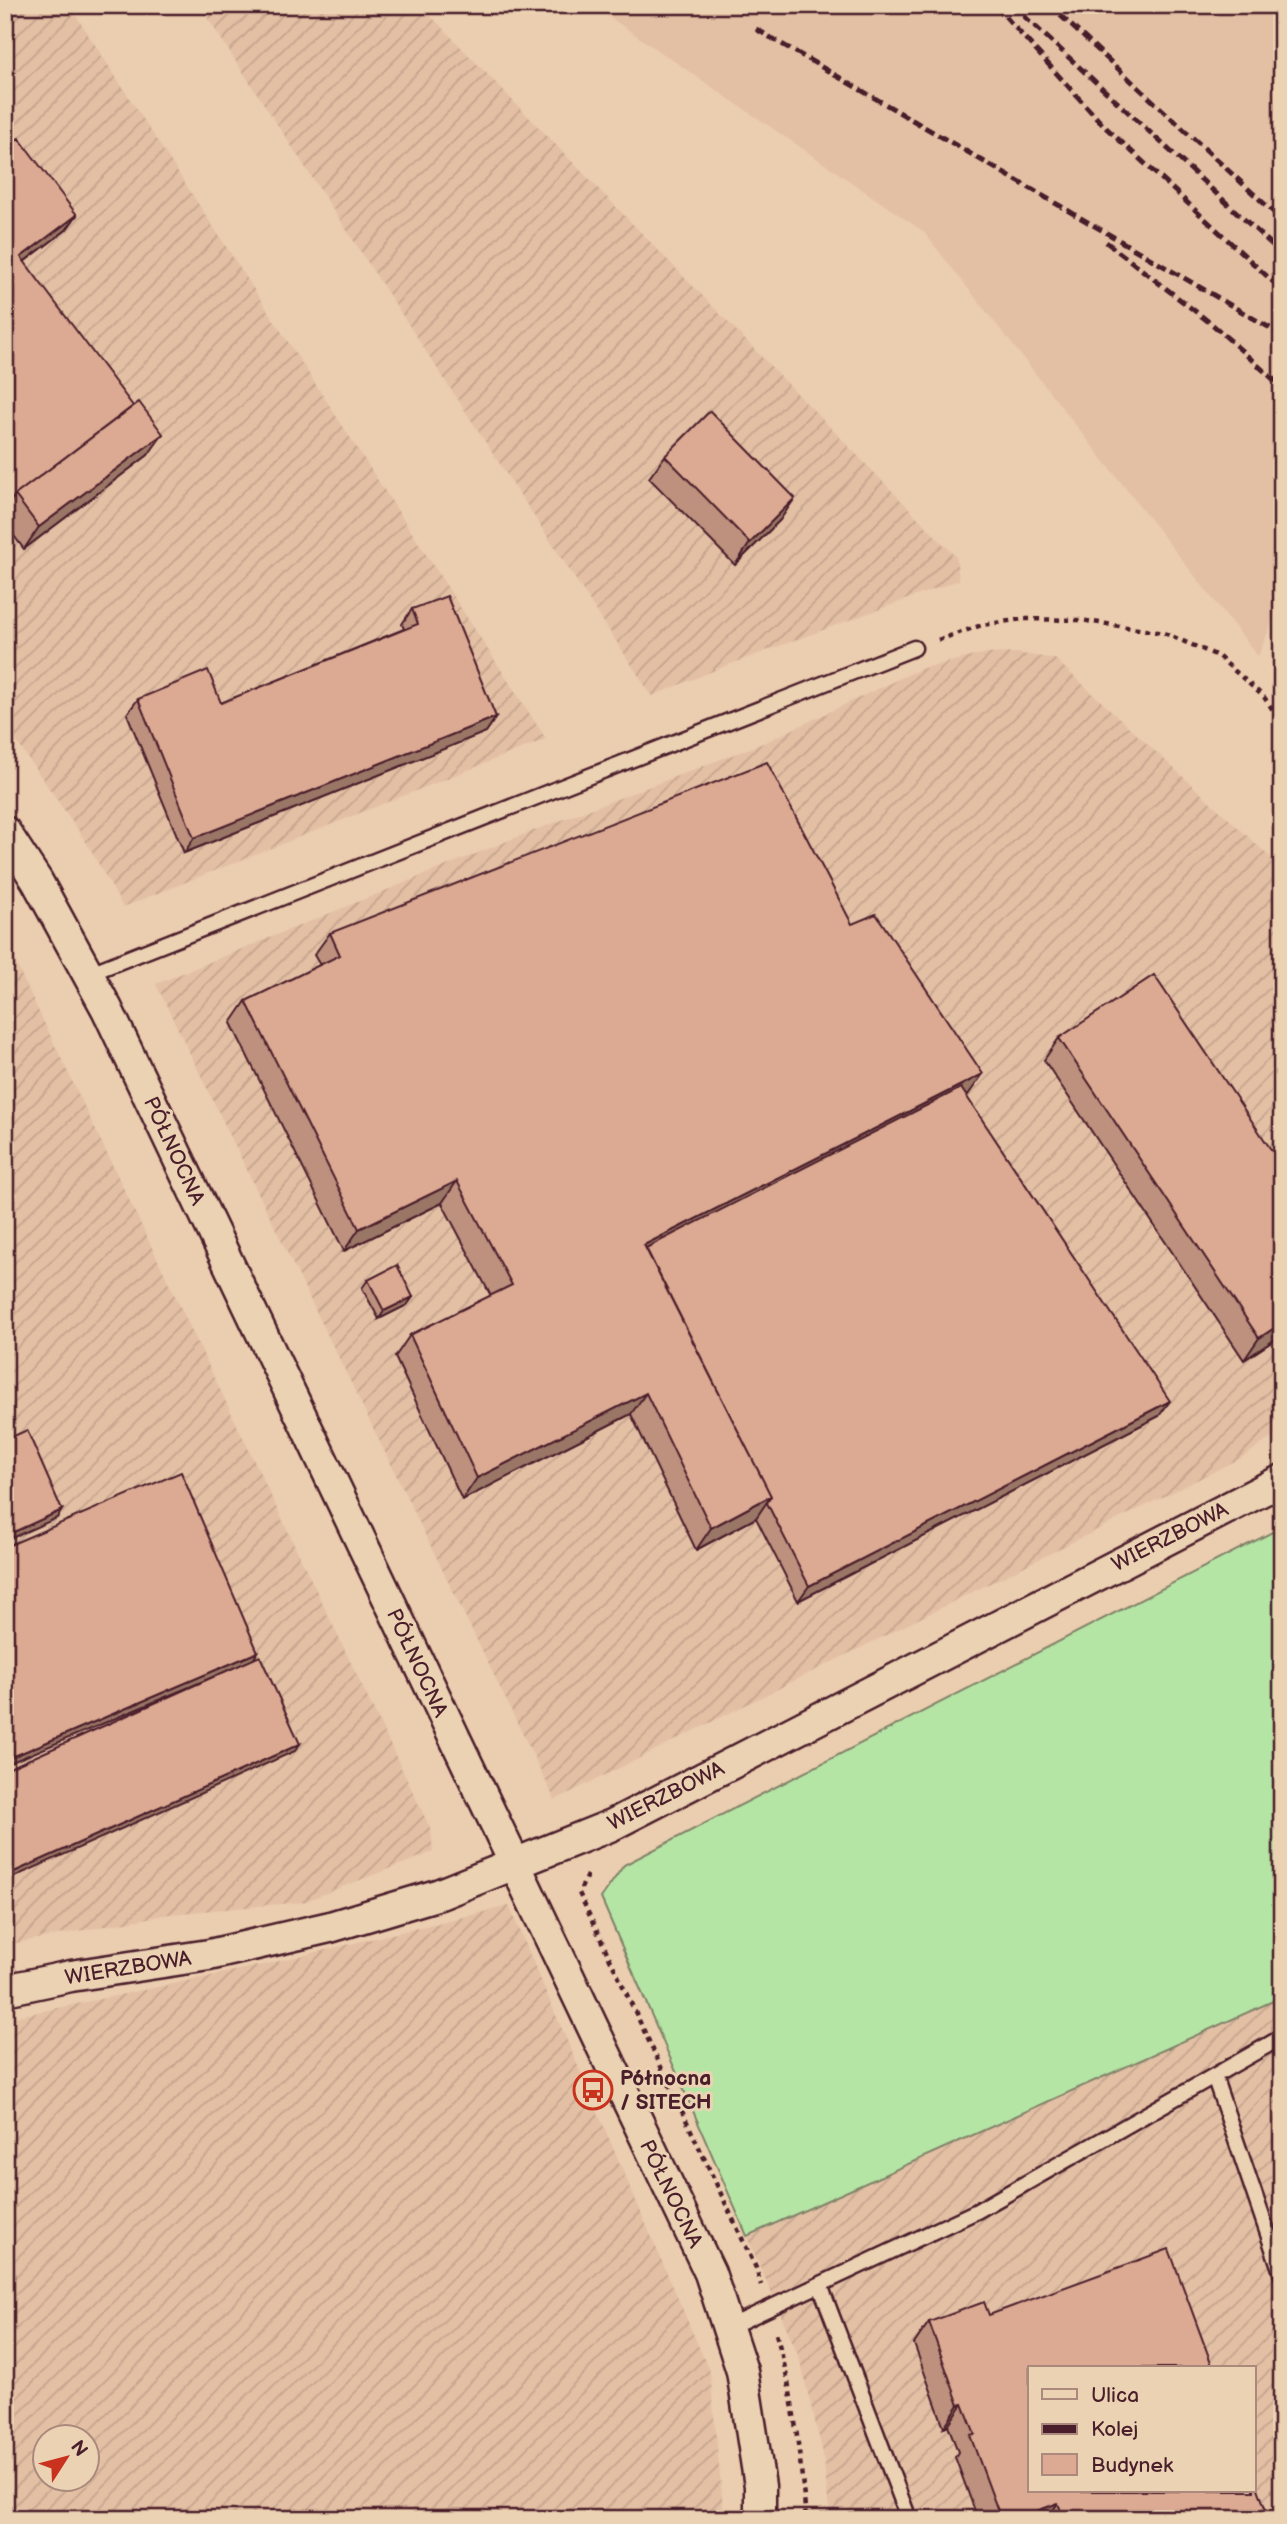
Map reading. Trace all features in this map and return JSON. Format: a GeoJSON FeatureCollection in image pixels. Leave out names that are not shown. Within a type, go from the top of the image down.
{"type":"FeatureCollection","features":[{"type":"Feature","properties":{"kind":"street","name":"PÓŁNOCNA"},"geometry":{"type":"LineString","coordinates":[[5,832],[37,881],[124,1044],[710,2273],[742,2371],[760,2486],[760,2519]]}},
{"type":"Feature","properties":{"kind":"street","name":"WIERZBOWA"},"geometry":{"type":"LineString","coordinates":[[5,1990],[71,1976],[209,1955],[330,1927],[440,1894],[514,1866],[612,1825],[1282,1480]]}},
{"type":"Feature","properties":{"kind":"lane"},"geometry":{"type":"LineString","coordinates":[[88,974],[914,648]]}},
{"type":"Feature","properties":{"kind":"lane"},"geometry":{"type":"LineString","coordinates":[[727,2328],[977,2211],[1282,2037]]}},
{"type":"Feature","properties":{"kind":"lane"},"geometry":{"type":"LineString","coordinates":[[1214,2076],[1282,2275]]}},
{"type":"Feature","properties":{"kind":"lane"},"geometry":{"type":"LineString","coordinates":[[820,2285],[909,2519]]}},
{"type":"Feature","properties":{"kind":"path"},"geometry":{"type":"LineString","coordinates":[[914,648],[982,625],[1023,619],[1081,620],[1164,633],[1218,656],[1264,697],[1282,723]]}},
{"type":"Feature","properties":{"kind":"path"},"geometry":{"type":"LineString","coordinates":[[592,1870],[584,1878],[579,1893],[756,2268],[789,2384],[800,2447],[806,2519]]}},
{"type":"Feature","properties":{"kind":"shaded area"},"geometry":{"type":"Polygon","coordinates":[[[5,5],[69,5],[546,739],[123,907],[85,840],[5,725],[5,5]]]}},
{"type":"Feature","properties":{"kind":"shaded area"},"geometry":{"type":"Polygon","coordinates":[[[199,5],[420,5],[956,557],[959,580],[725,666],[652,696],[199,5]]]}},
{"type":"Feature","properties":{"kind":"shaded area"},"geometry":{"type":"Polygon","coordinates":[[[592,5],[1282,5],[1282,598],[1258,656],[923,231],[592,5]]]}},
{"type":"Feature","properties":{"kind":"shaded area"},"geometry":{"type":"Polygon","coordinates":[[[1016,653],[1055,659],[1282,868],[1282,1431],[1241,1458],[555,1800],[156,984],[520,836],[766,742],[920,669],[983,654],[1016,653]]]}},
{"type":"Feature","properties":{"kind":"shaded area"},"geometry":{"type":"Polygon","coordinates":[[[16,964],[431,1830],[433,1852],[303,1902],[169,1914],[5,1945],[5,968],[16,964]]]}},
{"type":"Feature","properties":{"kind":"shaded area"},"geometry":{"type":"Polygon","coordinates":[[[509,1906],[710,2373],[724,2519],[5,2519],[5,2019],[267,1964],[509,1906]]]}},
{"type":"Feature","properties":{"kind":"shaded area"},"geometry":{"type":"Polygon","coordinates":[[[1282,1997],[1282,2519],[830,2519],[823,2453],[799,2357],[747,2236],[1282,1997]]]}},
{"type":"Feature","properties":{"kind":"green space"},"geometry":{"type":"Polygon","coordinates":[[[1282,1527],[1282,1997],[747,2236],[601,1898],[624,1865],[1282,1527]]]}},
{"type":"Feature","properties":{"kind":"building"},"geometry":{"type":"Polygon","coordinates":[[[19,138],[77,215],[21,257],[133,406],[15,495],[10,502],[5,496],[5,148],[19,138]]]}},
{"type":"Feature","properties":{"kind":"building"},"geometry":{"type":"Polygon","coordinates":[[[139,402],[163,434],[39,527],[15,495],[139,402]]]}},
{"type":"Feature","properties":{"kind":"building"},"geometry":{"type":"Polygon","coordinates":[[[710,411],[795,498],[750,543],[665,456],[710,411]]]}},
{"type":"Feature","properties":{"kind":"building"},"geometry":{"type":"Polygon","coordinates":[[[447,596],[496,717],[194,838],[138,699],[208,670],[221,703],[418,624],[412,609],[447,596]]]}},
{"type":"Feature","properties":{"kind":"building"},"geometry":{"type":"Polygon","coordinates":[[[767,762],[852,924],[876,914],[983,1074],[644,1245],[771,1496],[711,1528],[646,1393],[477,1478],[410,1335],[512,1285],[457,1181],[359,1229],[246,1001],[340,955],[330,933],[767,762]]]}},
{"type":"Feature","properties":{"kind":"building"},"geometry":{"type":"Polygon","coordinates":[[[1154,975],[1282,1166],[1282,1323],[1259,1338],[1059,1038],[1154,975]]]}},
{"type":"Feature","properties":{"kind":"building"},"geometry":{"type":"Polygon","coordinates":[[[961,1088],[1170,1401],[809,1586],[767,1503],[771,1496],[646,1248],[961,1088]]]}},
{"type":"Feature","properties":{"kind":"building"},"geometry":{"type":"Polygon","coordinates":[[[397,1265],[413,1297],[384,1311],[368,1280],[397,1265]]]}},
{"type":"Feature","properties":{"kind":"building"},"geometry":{"type":"Polygon","coordinates":[[[27,1430],[62,1510],[5,1536],[5,1440],[27,1430]]]}},
{"type":"Feature","properties":{"kind":"building"},"geometry":{"type":"Polygon","coordinates":[[[181,1472],[258,1652],[5,1760],[5,1547],[181,1472]]]}},
{"type":"Feature","properties":{"kind":"building"},"geometry":{"type":"Polygon","coordinates":[[[260,1656],[300,1744],[5,1876],[5,1770],[260,1656]]]}},
{"type":"Feature","properties":{"kind":"building"},"geometry":{"type":"Polygon","coordinates":[[[1169,2249],[1212,2366],[1028,2366],[1028,2492],[1256,2492],[1256,2483],[1269,2519],[1064,2519],[1058,2503],[1015,2519],[1001,2519],[970,2435],[975,2434],[963,2404],[959,2405],[929,2322],[984,2302],[989,2315],[1169,2249]]]}},
{"type":"Feature","properties":{"kind":"railway"},"geometry":{"type":"LineString","coordinates":[[995,5],[1103,125],[1282,290]]}},
{"type":"Feature","properties":{"kind":"railway"},"geometry":{"type":"LineString","coordinates":[[1012,5],[1282,254]]}},
{"type":"Feature","properties":{"kind":"railway"},"geometry":{"type":"LineString","coordinates":[[1049,5],[1282,220]]}},
{"type":"Feature","properties":{"kind":"railway"},"geometry":{"type":"LineString","coordinates":[[756,29],[1282,335]]}},
{"type":"Feature","properties":{"kind":"railway"},"geometry":{"type":"LineString","coordinates":[[1106,242],[1213,325],[1282,387]]}},
{"type":"Feature","properties":{"kind":"place","name":"Północna / SITECH"},"geometry":{"type":"Point","coordinates":[593,2090]}}]}
